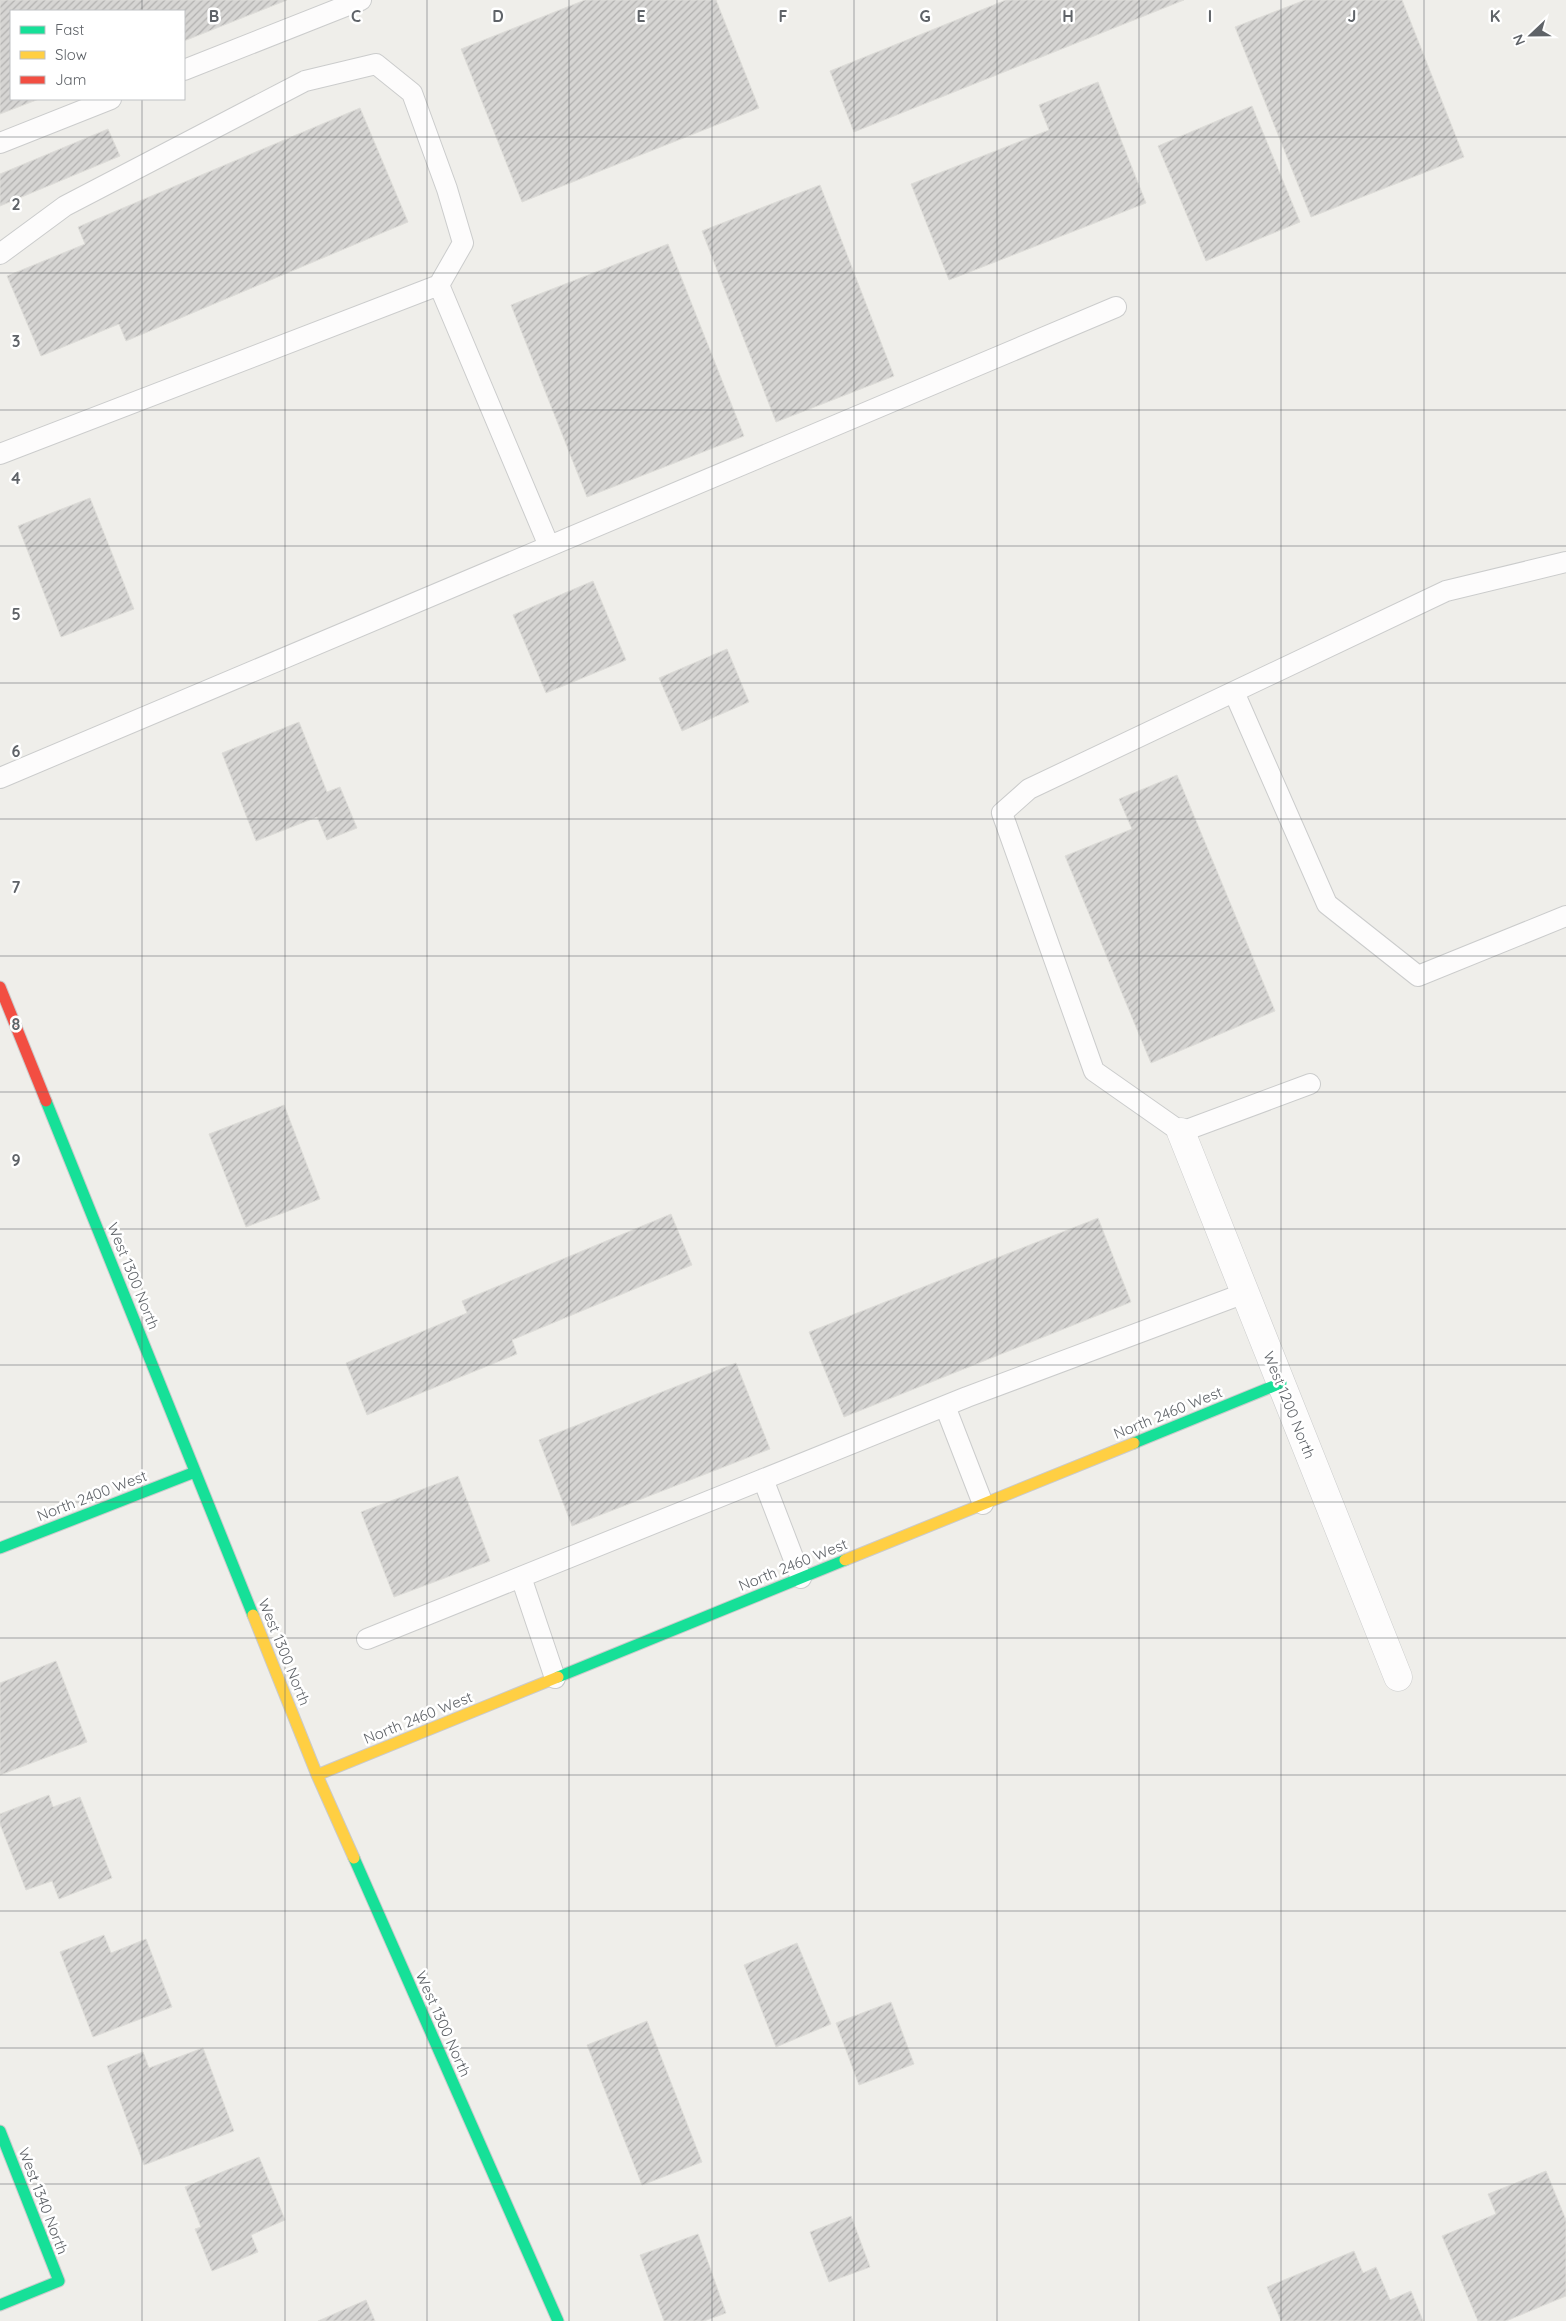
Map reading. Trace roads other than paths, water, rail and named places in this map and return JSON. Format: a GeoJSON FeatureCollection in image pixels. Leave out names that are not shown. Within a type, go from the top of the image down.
{"type":"FeatureCollection","features":[{"type":"Feature","properties":{"kind":"street","name":"West 1300 North"},"geometry":{"type":"LineString","coordinates":[[0,987],[317,1775],[558,2321]]}},
{"type":"Feature","properties":{"kind":"street","name":"West 1200 North"},"geometry":{"type":"LineString","coordinates":[[1181,1132],[1398,1677]]}},
{"type":"Feature","properties":{"kind":"street","name":"North 2460 West"},"geometry":{"type":"LineString","coordinates":[[317,1775],[1281,1383]]}},
{"type":"Feature","properties":{"kind":"street","name":"North 2400 West"},"geometry":{"type":"LineString","coordinates":[[0,1548],[195,1472]]}},
{"type":"Feature","properties":{"kind":"street","name":"West 1340 North"},"geometry":{"type":"LineString","coordinates":[[0,2131],[59,2281],[0,2305]]}},
{"type":"Feature","properties":{"kind":"lane"},"geometry":{"type":"LineString","coordinates":[[185,70],[361,0]]}},
{"type":"Feature","properties":{"kind":"lane"},"geometry":{"type":"LineString","coordinates":[[0,254],[65,206],[305,80],[376,64],[412,93],[447,189],[463,243],[439,285],[0,454]]}},
{"type":"Feature","properties":{"kind":"lane"},"geometry":{"type":"LineString","coordinates":[[0,143],[108,100]]}},
{"type":"Feature","properties":{"kind":"lane"},"geometry":{"type":"LineString","coordinates":[[439,285],[549,546]]}},
{"type":"Feature","properties":{"kind":"lane"},"geometry":{"type":"LineString","coordinates":[[0,778],[1116,307]]}},
{"type":"Feature","properties":{"kind":"lane"},"geometry":{"type":"LineString","coordinates":[[1310,1084],[1181,1132],[1094,1071],[1002,813],[1029,789],[1446,591],[1566,562]]}},
{"type":"Feature","properties":{"kind":"lane"},"geometry":{"type":"LineString","coordinates":[[1234,692],[1327,904],[1418,976],[1566,916]]}},
{"type":"Feature","properties":{"kind":"lane"},"geometry":{"type":"LineString","coordinates":[[367,1639],[945,1406],[1245,1293]]}},
{"type":"Feature","properties":{"kind":"lane"},"geometry":{"type":"LineString","coordinates":[[945,1406],[983,1504]]}},
{"type":"Feature","properties":{"kind":"lane"},"geometry":{"type":"LineString","coordinates":[[763,1479],[801,1578]]}},
{"type":"Feature","properties":{"kind":"lane"},"geometry":{"type":"LineString","coordinates":[[521,1577],[555,1678]]}}]}
